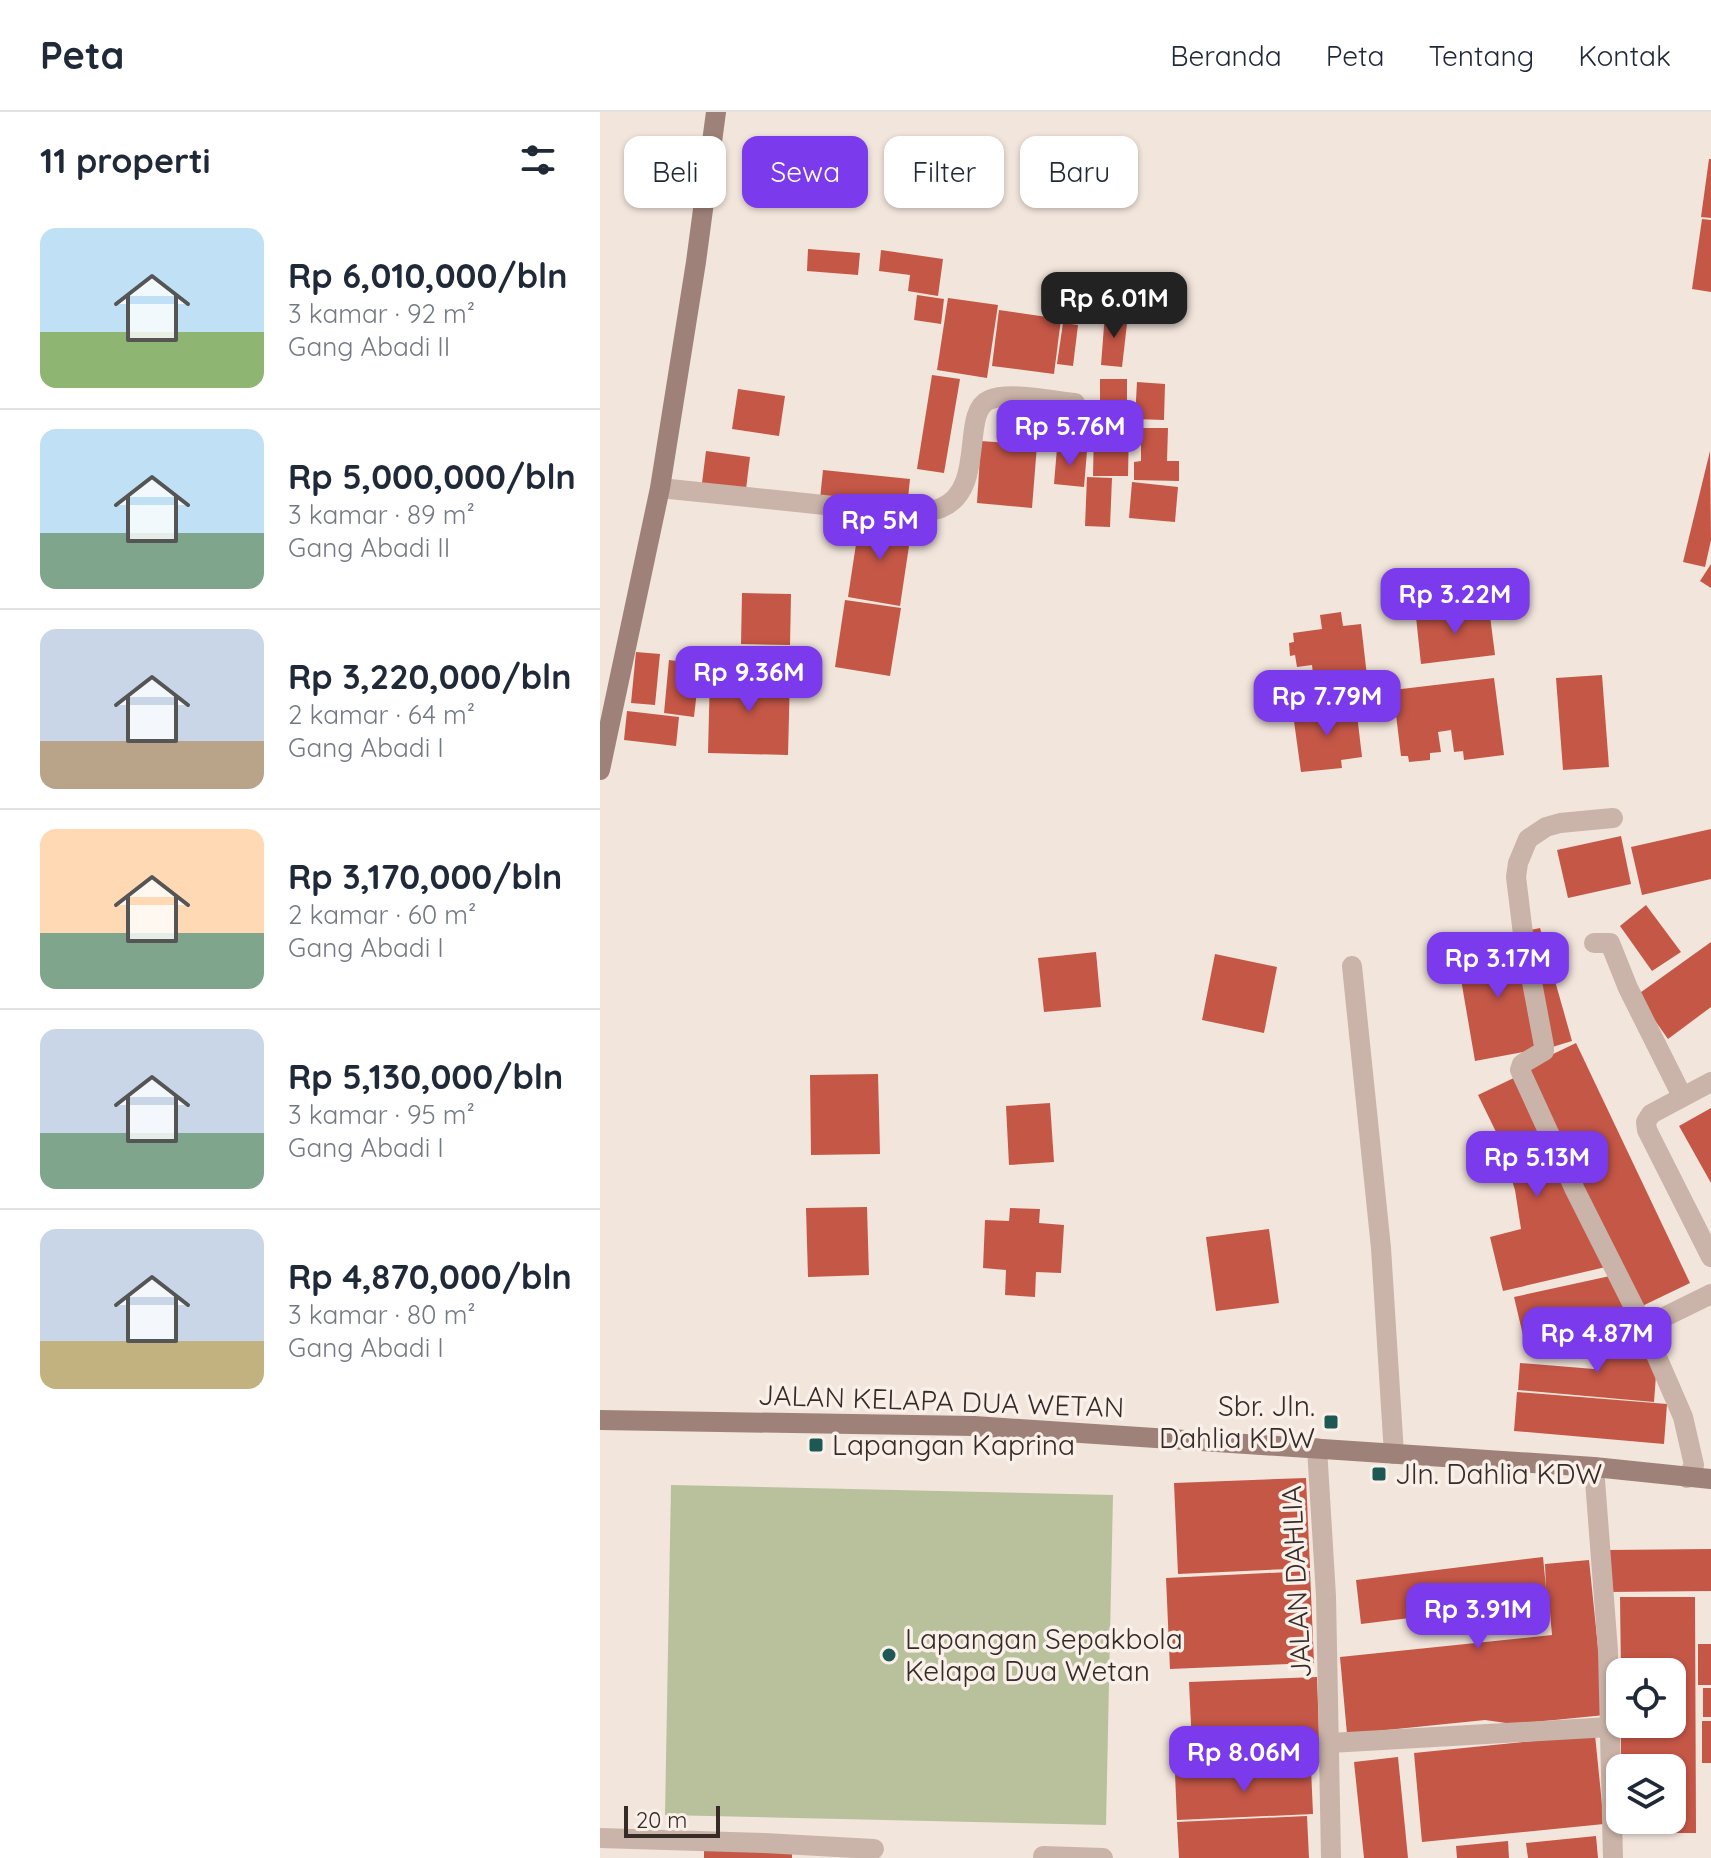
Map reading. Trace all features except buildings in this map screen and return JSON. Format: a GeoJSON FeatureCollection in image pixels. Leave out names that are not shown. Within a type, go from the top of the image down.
{"type":"FeatureCollection","features":[{"type":"Feature","properties":{"kind":"street"},"geometry":{"type":"LineString","coordinates":[[600,770],[660,488],[716,112]]}},
{"type":"Feature","properties":{"kind":"street"},"geometry":{"type":"LineString","coordinates":[[660,488],[911,514],[932,510],[952,501],[963,488],[968,475],[976,416],[987,400],[1012,397],[1075,403]]}},
{"type":"Feature","properties":{"kind":"street"},"geometry":{"type":"LineString","coordinates":[[1613,818],[1546,827],[1528,839],[1518,863],[1516,877],[1523,934],[1544,1046],[1544,1051],[1522,1064],[1520,1070],[1575,1190],[1644,1327],[1683,1417],[1694,1465],[1687,1478]]}},
{"type":"Feature","properties":{"kind":"street"},"geometry":{"type":"LineString","coordinates":[[1594,943],[1610,943],[1628,988],[1682,1096]]}},
{"type":"Feature","properties":{"kind":"street"},"geometry":{"type":"LineString","coordinates":[[1352,966],[1381,1248],[1394,1454]]}},
{"type":"Feature","properties":{"kind":"street"},"geometry":{"type":"LineString","coordinates":[[1711,1082],[1651,1114],[1646,1122],[1647,1130],[1711,1257]]}},
{"type":"Feature","properties":{"kind":"street"},"geometry":{"type":"LineString","coordinates":[[1644,1327],[1711,1294]]}},
{"type":"Feature","properties":{"kind":"street","name":"JALAN KELAPA DUA WETAN"},"geometry":{"type":"LineString","coordinates":[[600,1420],[974,1426],[1594,1467],[1711,1479]]}},
{"type":"Feature","properties":{"kind":"street","name":"JALAN DAHLIA"},"geometry":{"type":"LineString","coordinates":[[1317,1448],[1326,1596],[1331,1858]]}},
{"type":"Feature","properties":{"kind":"street"},"geometry":{"type":"LineString","coordinates":[[1594,1467],[1608,1658]]}},
{"type":"Feature","properties":{"kind":"street"},"geometry":{"type":"LineString","coordinates":[[1330,1743],[1606,1727]]}},
{"type":"Feature","properties":{"kind":"street"},"geometry":{"type":"LineString","coordinates":[[1610,1738],[1613,1858]]}},
{"type":"Feature","properties":{"kind":"street"},"geometry":{"type":"LineString","coordinates":[[600,1838],[874,1849]]}},
{"type":"Feature","properties":{"kind":"street"},"geometry":{"type":"LineString","coordinates":[[1043,1856],[1103,1858]]}},
{"type":"Feature","properties":{"kind":"green space","name":"Lapangan Sepakbola Kelapa Dua Wetan"},"geometry":{"type":"Polygon","coordinates":[[[671,1485],[1113,1495],[1106,1825],[665,1815],[671,1485]]]}},
{"type":"Feature","properties":{"kind":"place","name":"Sbr. Jln. Dahlia KDW"},"geometry":{"type":"Point","coordinates":[1331,1422]}},
{"type":"Feature","properties":{"kind":"place","name":"Lapangan Kaprina"},"geometry":{"type":"Point","coordinates":[816,1445]}},
{"type":"Feature","properties":{"kind":"place","name":"Jln. Dahlia KDW"},"geometry":{"type":"Point","coordinates":[1379,1474]}},
{"type":"Feature","properties":{"kind":"place","name":"Lapangan Sepakbola Kelapa Dua Wetan"},"geometry":{"type":"Point","coordinates":[889,1655]}}]}
